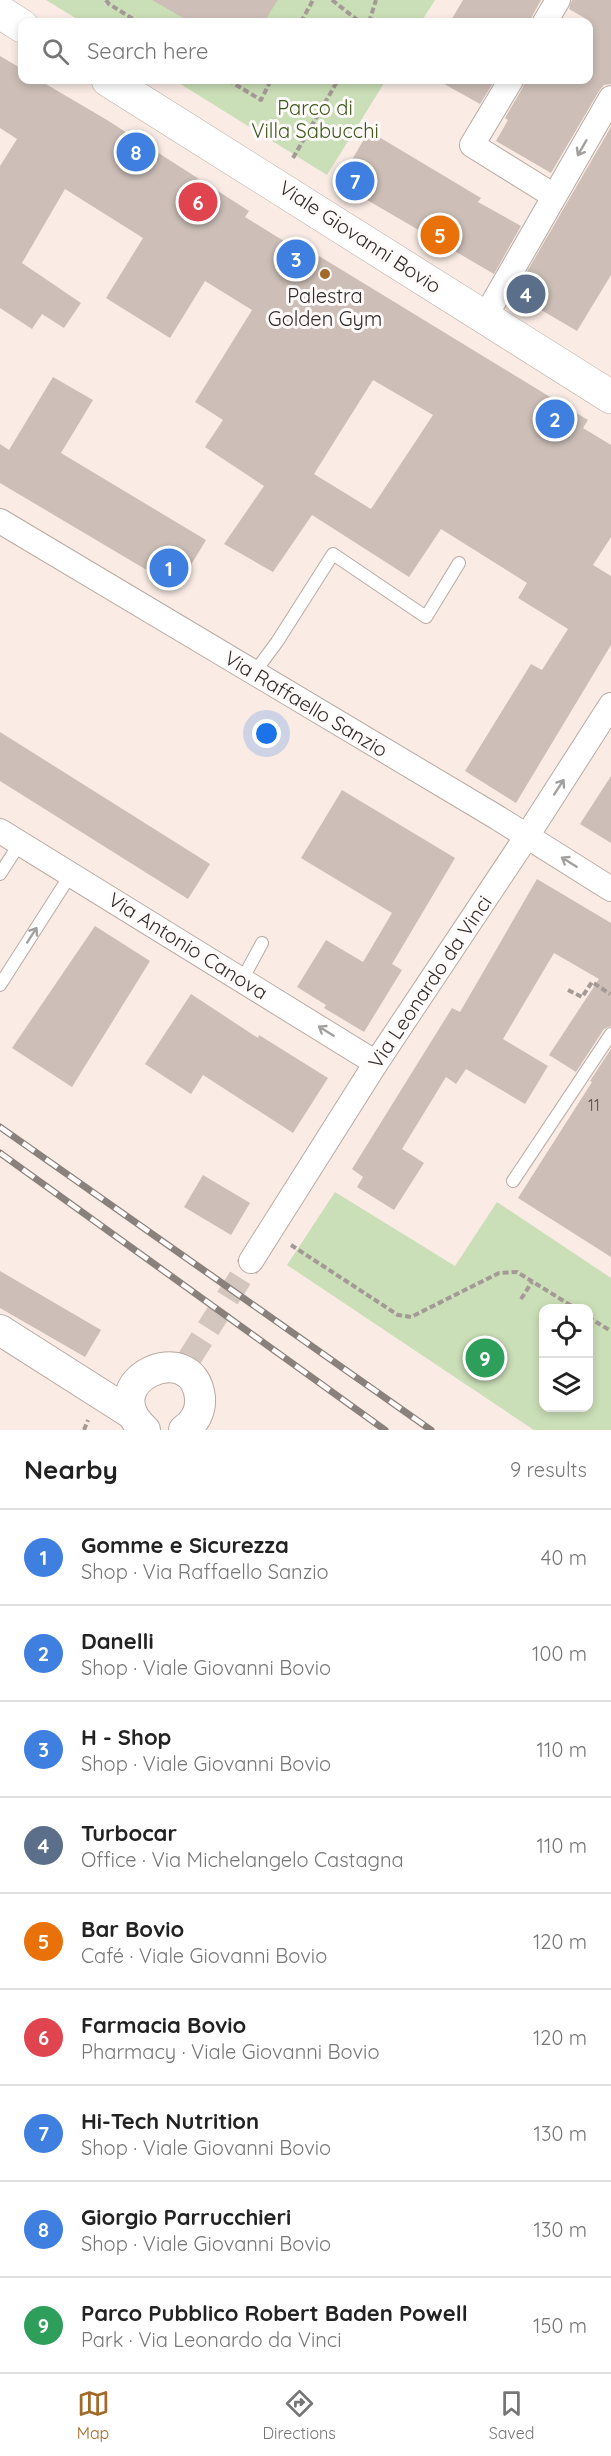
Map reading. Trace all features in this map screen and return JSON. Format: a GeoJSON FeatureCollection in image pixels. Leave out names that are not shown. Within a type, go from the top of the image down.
{"type":"FeatureCollection","features":[{"type":"Feature","properties":{"kind":"main road"},"geometry":{"type":"LineString","coordinates":[[0,12],[18,23]]}},
{"type":"Feature","properties":{"kind":"main road","name":"Viale Giovanni Bovio"},"geometry":{"type":"LineString","coordinates":[[114,84],[611,397]]}},
{"type":"Feature","properties":{"kind":"street"},"geometry":{"type":"LineString","coordinates":[[547,18],[558,0]]}},
{"type":"Feature","properties":{"kind":"street"},"geometry":{"type":"LineString","coordinates":[[509,84],[472,146],[555,196]]}},
{"type":"Feature","properties":{"kind":"street"},"geometry":{"type":"LineString","coordinates":[[485,317],[611,98]]}},
{"type":"Feature","properties":{"kind":"street","name":"Via Raffaello Sanzio"},"geometry":{"type":"LineString","coordinates":[[0,521],[527,836],[611,889]]}},
{"type":"Feature","properties":{"kind":"street","name":"Via Leonardo da Vinci"},"geometry":{"type":"LineString","coordinates":[[251,1261],[376,1063],[611,705]]}},
{"type":"Feature","properties":{"kind":"street","name":"Via Antonio Canova"},"geometry":{"type":"LineString","coordinates":[[10,837],[376,1063]]}},
{"type":"Feature","properties":{"kind":"street"},"geometry":{"type":"LineString","coordinates":[[0,1330],[75,1376],[139,1422]]}},
{"type":"Feature","properties":{"kind":"street"},"geometry":{"type":"LineString","coordinates":[[139,1422],[131,1395],[139,1379],[148,1371],[159,1367],[185,1365],[198,1388],[200,1400],[197,1424]]}},
{"type":"Feature","properties":{"kind":"street"},"geometry":{"type":"LineString","coordinates":[[75,1376],[139,1379]]}},
{"type":"Feature","properties":{"kind":"lane"},"geometry":{"type":"LineString","coordinates":[[254,673],[277,642],[333,554],[426,617],[459,563]]}},
{"type":"Feature","properties":{"kind":"lane"},"geometry":{"type":"LineString","coordinates":[[0,874],[10,837]]}},
{"type":"Feature","properties":{"kind":"lane"},"geometry":{"type":"LineString","coordinates":[[0,984],[70,874]]}},
{"type":"Feature","properties":{"kind":"lane"},"geometry":{"type":"LineString","coordinates":[[242,980],[262,944]]}},
{"type":"Feature","properties":{"kind":"lane"},"geometry":{"type":"LineString","coordinates":[[513,1181],[611,1034]]}},
{"type":"Feature","properties":{"kind":"path"},"geometry":{"type":"LineString","coordinates":[[303,18],[313,0]]}},
{"type":"Feature","properties":{"kind":"path"},"geometry":{"type":"LineString","coordinates":[[332,0],[355,18]]}},
{"type":"Feature","properties":{"kind":"path"},"geometry":{"type":"LineString","coordinates":[[370,18],[376,0]]}},
{"type":"Feature","properties":{"kind":"path"},"geometry":{"type":"LineString","coordinates":[[109,1],[132,18]]}},
{"type":"Feature","properties":{"kind":"path"},"geometry":{"type":"LineString","coordinates":[[235,84],[261,100],[269,84]]}},
{"type":"Feature","properties":{"kind":"path"},"geometry":{"type":"LineString","coordinates":[[293,158],[336,84]]}},
{"type":"Feature","properties":{"kind":"path"},"geometry":{"type":"LineString","coordinates":[[568,990],[582,997],[592,982],[610,994]]}},
{"type":"Feature","properties":{"kind":"path"},"geometry":{"type":"LineString","coordinates":[[290,1245],[398,1315],[411,1317],[499,1273],[517,1272],[568,1304]]}},
{"type":"Feature","properties":{"kind":"path"},"geometry":{"type":"LineString","coordinates":[[521,1299],[532,1282]]}},
{"type":"Feature","properties":{"kind":"path"},"geometry":{"type":"LineString","coordinates":[[593,1320],[611,1331]]}},
{"type":"Feature","properties":{"kind":"green space"},"geometry":{"type":"Polygon","coordinates":[[[46,0],[435,0],[424,18],[75,18],[46,0]]]}},
{"type":"Feature","properties":{"kind":"green space","name":"Parco di Villa Sabucchi"},"geometry":{"type":"Polygon","coordinates":[[[180,84],[384,84],[327,175],[180,84]]]}},
{"type":"Feature","properties":{"kind":"green space"},"geometry":{"type":"Polygon","coordinates":[[[335,1192],[455,1266],[497,1202],[611,1278],[611,1430],[534,1430],[287,1265],[335,1192]]]}},
{"type":"Feature","properties":{"kind":"building"},"geometry":{"type":"Polygon","coordinates":[[[152,0],[278,0],[267,18],[183,18],[152,0]]]}},
{"type":"Feature","properties":{"kind":"building"},"geometry":{"type":"Polygon","coordinates":[[[463,0],[541,0],[531,18],[452,18],[463,0]]]}},
{"type":"Feature","properties":{"kind":"building"},"geometry":{"type":"Polygon","coordinates":[[[572,0],[611,0],[611,84],[604,85],[599,91],[551,173],[496,141],[508,120],[505,118],[524,84],[593,84],[593,18],[585,18],[569,9],[572,0]]]}},
{"type":"Feature","properties":{"kind":"building"},"geometry":{"type":"Polygon","coordinates":[[[0,56],[18,67],[18,84],[46,84],[107,120],[249,211],[245,217],[316,261],[319,256],[588,420],[583,428],[611,445],[611,537],[593,565],[611,576],[611,645],[516,803],[465,771],[531,664],[542,670],[568,629],[518,598],[527,583],[441,529],[409,577],[312,515],[273,572],[224,544],[264,486],[205,447],[223,420],[195,402],[252,310],[205,281],[170,338],[106,298],[143,238],[65,189],[22,263],[81,303],[64,328],[42,314],[32,329],[0,308],[0,166],[17,139],[0,128],[0,56]],[[373,380],[314,474],[371,509],[433,415],[373,380]]]}},
{"type":"Feature","properties":{"kind":"building"},"geometry":{"type":"Polygon","coordinates":[[[444,84],[492,84],[480,104],[444,84]]]}},
{"type":"Feature","properties":{"kind":"building"},"geometry":{"type":"Polygon","coordinates":[[[611,127],[611,275],[577,331],[514,294],[611,127]]]}},
{"type":"Feature","properties":{"kind":"building"},"geometry":{"type":"Polygon","coordinates":[[[369,131],[481,198],[478,202],[521,226],[494,274],[338,183],[369,131]]]}},
{"type":"Feature","properties":{"kind":"building"},"geometry":{"type":"Polygon","coordinates":[[[53,377],[93,400],[61,453],[206,540],[177,588],[0,483],[0,444],[9,450],[53,377]]]}},
{"type":"Feature","properties":{"kind":"building"},"geometry":{"type":"Polygon","coordinates":[[[0,732],[210,864],[188,899],[0,781],[0,732]]]}},
{"type":"Feature","properties":{"kind":"building"},"geometry":{"type":"Polygon","coordinates":[[[611,776],[611,843],[580,824],[611,776]]]}},
{"type":"Feature","properties":{"kind":"building"},"geometry":{"type":"Polygon","coordinates":[[[342,790],[455,858],[392,964],[402,970],[364,1032],[324,1008],[326,1005],[297,987],[326,940],[363,962],[392,913],[301,858],[342,790]]]}},
{"type":"Feature","properties":{"kind":"building"},"geometry":{"type":"Polygon","coordinates":[[[537,879],[611,923],[611,1026],[604,1029],[576,1072],[549,1055],[599,979],[554,953],[503,1039],[548,1066],[525,1104],[466,1069],[456,1084],[446,1077],[402,1149],[424,1163],[394,1210],[357,1187],[363,1177],[352,1169],[452,1008],[460,1012],[537,879]]]}},
{"type":"Feature","properties":{"kind":"building"},"geometry":{"type":"Polygon","coordinates":[[[95,926],[150,961],[72,1087],[12,1048],[95,926]]]}},
{"type":"Feature","properties":{"kind":"building"},"geometry":{"type":"Polygon","coordinates":[[[191,994],[258,1038],[259,1035],[328,1078],[293,1133],[203,1075],[191,1094],[145,1064],[191,994]]]}},
{"type":"Feature","properties":{"kind":"building"},"geometry":{"type":"Polygon","coordinates":[[[611,1049],[611,1257],[518,1198],[611,1049]]]}},
{"type":"Feature","properties":{"kind":"building"},"geometry":{"type":"Polygon","coordinates":[[[203,1175],[250,1203],[231,1235],[184,1207],[203,1175]]]}},
{"type":"Feature","properties":{"kind":"building"},"geometry":{"type":"Polygon","coordinates":[[[0,1271],[101,1330],[85,1357],[0,1308],[0,1271]]]}},
{"type":"Feature","properties":{"kind":"tunnel"},"geometry":{"type":"LineString","coordinates":[[189,1359],[251,1261]]}},
{"type":"Feature","properties":{"kind":"railway"},"geometry":{"type":"LineString","coordinates":[[0,1127],[431,1430]]}},
{"type":"Feature","properties":{"kind":"railway"},"geometry":{"type":"LineString","coordinates":[[0,1153],[385,1430]]}},
{"type":"Feature","properties":{"kind":"place","name":"Giorgio Parrucchieri"},"geometry":{"type":"Point","coordinates":[136,152]}},
{"type":"Feature","properties":{"kind":"place","name":"Hi-Tech Nutrition"},"geometry":{"type":"Point","coordinates":[355,181]}},
{"type":"Feature","properties":{"kind":"place","name":"Farmacia Bovio"},"geometry":{"type":"Point","coordinates":[198,202]}},
{"type":"Feature","properties":{"kind":"place","name":"Bar Bovio"},"geometry":{"type":"Point","coordinates":[440,235]}},
{"type":"Feature","properties":{"kind":"place","name":"H - Shop"},"geometry":{"type":"Point","coordinates":[296,259]}},
{"type":"Feature","properties":{"kind":"place","name":"Palestra Golden Gym"},"geometry":{"type":"Point","coordinates":[325,274]}},
{"type":"Feature","properties":{"kind":"place","name":"Turbocar"},"geometry":{"type":"Point","coordinates":[526,294]}},
{"type":"Feature","properties":{"kind":"place","name":"Danelli"},"geometry":{"type":"Point","coordinates":[555,419]}},
{"type":"Feature","properties":{"kind":"place","name":"Gomme e Sicurezza"},"geometry":{"type":"Point","coordinates":[169,568]}},
{"type":"Feature","properties":{"kind":"place","name":"Parco Pubblico Robert Baden Powell"},"geometry":{"type":"Point","coordinates":[485,1358]}}]}
